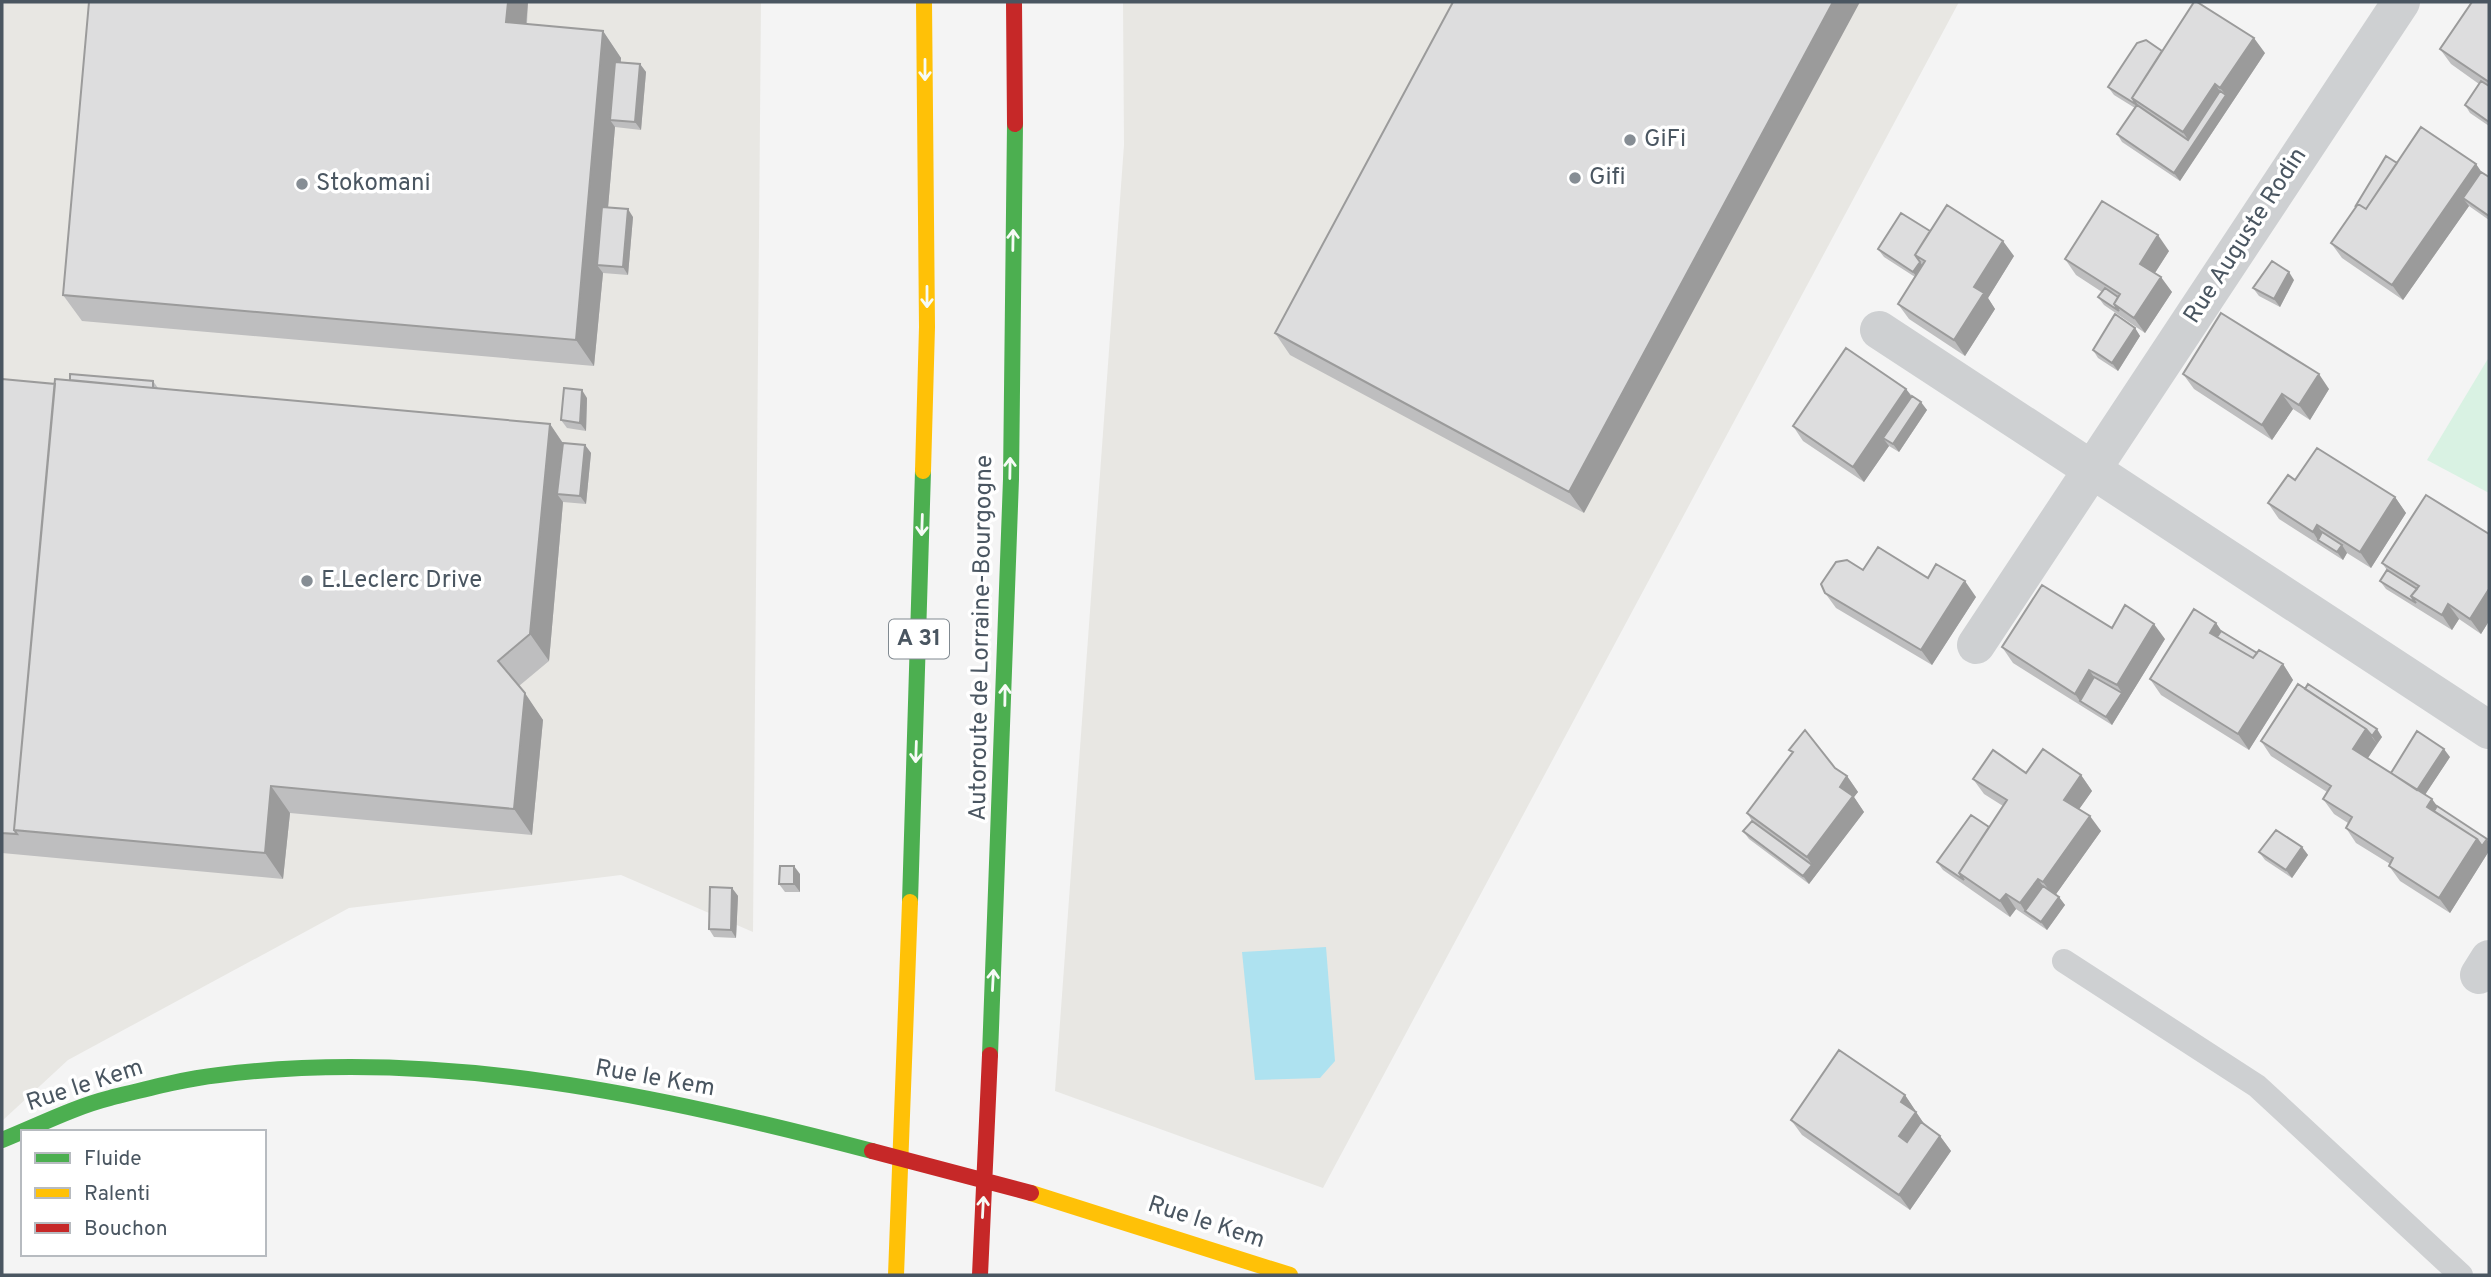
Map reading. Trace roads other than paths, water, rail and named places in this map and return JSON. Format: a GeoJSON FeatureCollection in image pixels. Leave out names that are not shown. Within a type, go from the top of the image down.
{"type":"FeatureCollection","features":[{"type":"Feature","properties":{"kind":"main road","name":"A 31"},"geometry":{"type":"LineString","coordinates":[[896,1275],[915,772],[927,327],[924,2]]}},
{"type":"Feature","properties":{"kind":"main road","name":"Autoroute de Lorraine-Bourgogne"},"geometry":{"type":"LineString","coordinates":[[980,1275],[1003,763],[1011,414],[1014,2]]}},
{"type":"Feature","properties":{"kind":"main road","name":"Rue le Kem"},"geometry":{"type":"LineString","coordinates":[[22,1130],[38,1122],[152,1086],[299,1065],[397,1066],[499,1077],[643,1097],[797,1130],[1048,1197],[1290,1275]]}},
{"type":"Feature","properties":{"kind":"main road","name":"Rue le Kem"},"geometry":{"type":"LineString","coordinates":[[2,1140],[21,1130]]}},
{"type":"Feature","properties":{"kind":"street","name":"Rue Auguste Rodin"},"geometry":{"type":"LineString","coordinates":[[1976,645],[2400,2]]}},
{"type":"Feature","properties":{"kind":"street"},"geometry":{"type":"LineString","coordinates":[[1879,330],[2489,730]]}},
{"type":"Feature","properties":{"kind":"lane"},"geometry":{"type":"LineString","coordinates":[[2064,961],[2257,1086],[2461,1275]]}},
{"type":"Feature","properties":{"kind":"water"},"geometry":{"type":"Polygon","coordinates":[[[1326,947],[1335,1061],[1320,1078],[1255,1080],[1242,952],[1326,947]]]}},
{"type":"Feature","properties":{"kind":"place","name":"GiFi"},"geometry":{"type":"Point","coordinates":[1630,140]}},
{"type":"Feature","properties":{"kind":"place","name":"Gifi"},"geometry":{"type":"Point","coordinates":[1575,178]}},
{"type":"Feature","properties":{"kind":"place","name":"Stokomani"},"geometry":{"type":"Point","coordinates":[302,184]}},
{"type":"Feature","properties":{"kind":"place","name":"E.Leclerc Drive"},"geometry":{"type":"Point","coordinates":[307,581]}}]}
